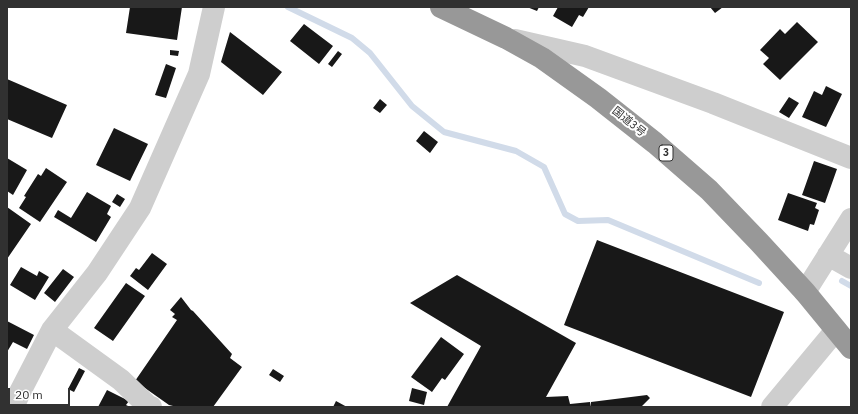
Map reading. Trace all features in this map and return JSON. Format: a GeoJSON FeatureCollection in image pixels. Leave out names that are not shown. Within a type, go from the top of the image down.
{"type":"FeatureCollection","features":[{"type":"Feature","properties":{"kind":"highway","name":"国道3号"},"geometry":{"type":"LineString","coordinates":[[441,7],[506,38],[542,58],[592,93],[655,143],[709,190],[759,242],[805,292],[851,348]]}},
{"type":"Feature","properties":{"kind":"street"},"geometry":{"type":"LineString","coordinates":[[13,397],[52,330],[97,273],[140,208],[199,74],[214,7]]}},
{"type":"Feature","properties":{"kind":"street"},"geometry":{"type":"LineString","coordinates":[[506,38],[585,56],[713,103],[851,158]]}},
{"type":"Feature","properties":{"kind":"street"},"geometry":{"type":"LineString","coordinates":[[805,292],[851,219]]}},
{"type":"Feature","properties":{"kind":"street"},"geometry":{"type":"LineString","coordinates":[[828,255],[851,268]]}},
{"type":"Feature","properties":{"kind":"street"},"geometry":{"type":"LineString","coordinates":[[52,330],[121,380],[149,407]]}},
{"type":"Feature","properties":{"kind":"street"},"geometry":{"type":"LineString","coordinates":[[772,407],[836,330]]}},
{"type":"Feature","properties":{"kind":"building"},"geometry":{"type":"Polygon","coordinates":[[[130,7],[182,7],[177,40],[126,33],[130,7]]]}},
{"type":"Feature","properties":{"kind":"building"},"geometry":{"type":"Polygon","coordinates":[[[527,7],[539,7],[537,11],[527,7]]]}},
{"type":"Feature","properties":{"kind":"building"},"geometry":{"type":"Polygon","coordinates":[[[558,7],[589,7],[583,17],[579,15],[572,27],[553,16],[558,7]]]}},
{"type":"Feature","properties":{"kind":"building"},"geometry":{"type":"Polygon","coordinates":[[[710,7],[723,7],[715,13],[710,7]]]}},
{"type":"Feature","properties":{"kind":"building"},"geometry":{"type":"Polygon","coordinates":[[[797,22],[818,42],[780,80],[763,64],[769,58],[760,50],[780,29],[785,34],[797,22]]]}},
{"type":"Feature","properties":{"kind":"building"},"geometry":{"type":"Polygon","coordinates":[[[304,24],[333,46],[319,64],[290,41],[304,24]]]}},
{"type":"Feature","properties":{"kind":"building"},"geometry":{"type":"Polygon","coordinates":[[[230,32],[282,72],[263,95],[221,62],[230,32]]]}},
{"type":"Feature","properties":{"kind":"building"},"geometry":{"type":"Polygon","coordinates":[[[170,50],[179,51],[178,56],[170,55],[170,50]]]}},
{"type":"Feature","properties":{"kind":"building"},"geometry":{"type":"Polygon","coordinates":[[[338,51],[342,54],[332,67],[328,64],[338,51]]]}},
{"type":"Feature","properties":{"kind":"building"},"geometry":{"type":"Polygon","coordinates":[[[166,64],[176,68],[166,98],[155,95],[166,64]]]}},
{"type":"Feature","properties":{"kind":"building"},"geometry":{"type":"Polygon","coordinates":[[[7,79],[67,105],[52,138],[7,119],[7,79]]]}},
{"type":"Feature","properties":{"kind":"building"},"geometry":{"type":"Polygon","coordinates":[[[826,86],[842,94],[826,127],[802,117],[814,91],[822,95],[826,86]]]}},
{"type":"Feature","properties":{"kind":"building"},"geometry":{"type":"Polygon","coordinates":[[[789,97],[799,103],[789,118],[779,112],[789,97]]]}},
{"type":"Feature","properties":{"kind":"building"},"geometry":{"type":"Polygon","coordinates":[[[380,99],[387,105],[380,113],[373,108],[380,99]]]}},
{"type":"Feature","properties":{"kind":"building"},"geometry":{"type":"Polygon","coordinates":[[[114,128],[148,144],[130,181],[96,165],[114,128]]]}},
{"type":"Feature","properties":{"kind":"building"},"geometry":{"type":"Polygon","coordinates":[[[424,131],[438,142],[430,153],[416,141],[424,131]]]}},
{"type":"Feature","properties":{"kind":"building"},"geometry":{"type":"Polygon","coordinates":[[[7,158],[27,170],[13,195],[7,191],[7,158]]]}},
{"type":"Feature","properties":{"kind":"building"},"geometry":{"type":"Polygon","coordinates":[[[814,161],[837,169],[825,203],[802,195],[814,161]]]}},
{"type":"Feature","properties":{"kind":"building"},"geometry":{"type":"Polygon","coordinates":[[[46,168],[67,182],[40,222],[19,208],[26,197],[24,196],[38,174],[41,176],[46,168]]]}},
{"type":"Feature","properties":{"kind":"building"},"geometry":{"type":"Polygon","coordinates":[[[87,192],[111,206],[107,214],[111,217],[96,242],[54,217],[58,210],[71,218],[87,192]]]}},
{"type":"Feature","properties":{"kind":"building"},"geometry":{"type":"Polygon","coordinates":[[[788,193],[817,203],[815,208],[819,210],[814,225],[810,224],[808,231],[778,220],[788,193]]]}},
{"type":"Feature","properties":{"kind":"building"},"geometry":{"type":"Polygon","coordinates":[[[117,194],[125,199],[120,207],[112,202],[117,194]]]}},
{"type":"Feature","properties":{"kind":"building"},"geometry":{"type":"Polygon","coordinates":[[[7,207],[31,224],[7,259],[7,207]]]}},
{"type":"Feature","properties":{"kind":"building"},"geometry":{"type":"Polygon","coordinates":[[[597,240],[784,312],[751,397],[564,325],[597,240]]]}},
{"type":"Feature","properties":{"kind":"building"},"geometry":{"type":"Polygon","coordinates":[[[152,253],[167,264],[148,290],[130,276],[136,268],[139,270],[152,253]]]}},
{"type":"Feature","properties":{"kind":"building"},"geometry":{"type":"Polygon","coordinates":[[[21,267],[37,276],[39,271],[49,277],[35,300],[10,285],[21,267]]]}},
{"type":"Feature","properties":{"kind":"building"},"geometry":{"type":"Polygon","coordinates":[[[63,269],[74,277],[55,302],[44,293],[63,269]]]}},
{"type":"Feature","properties":{"kind":"building"},"geometry":{"type":"Polygon","coordinates":[[[457,275],[576,343],[546,397],[568,396],[570,404],[590,402],[591,407],[447,407],[481,346],[410,303],[457,275]]]}},
{"type":"Feature","properties":{"kind":"building"},"geometry":{"type":"Polygon","coordinates":[[[126,283],[145,296],[113,341],[94,328],[126,283]]]}},
{"type":"Feature","properties":{"kind":"building"},"geometry":{"type":"Polygon","coordinates":[[[181,297],[191,310],[232,354],[230,358],[242,367],[213,407],[177,407],[169,405],[135,381],[177,320],[172,317],[175,314],[170,310],[181,297]]]}},
{"type":"Feature","properties":{"kind":"building"},"geometry":{"type":"Polygon","coordinates":[[[7,321],[34,335],[27,349],[13,342],[7,352],[7,321]]]}},
{"type":"Feature","properties":{"kind":"building"},"geometry":{"type":"Polygon","coordinates":[[[441,337],[464,354],[445,380],[442,378],[432,392],[411,377],[441,337]]]}},
{"type":"Feature","properties":{"kind":"building"},"geometry":{"type":"Polygon","coordinates":[[[79,368],[85,371],[74,392],[68,389],[79,368]]]}},
{"type":"Feature","properties":{"kind":"building"},"geometry":{"type":"Polygon","coordinates":[[[273,369],[284,376],[280,382],[269,375],[273,369]]]}},
{"type":"Feature","properties":{"kind":"building"},"geometry":{"type":"Polygon","coordinates":[[[412,388],[427,392],[424,405],[409,401],[412,388]]]}},
{"type":"Feature","properties":{"kind":"building"},"geometry":{"type":"Polygon","coordinates":[[[107,390],[129,401],[126,405],[130,407],[98,407],[107,390]]]}},
{"type":"Feature","properties":{"kind":"building"},"geometry":{"type":"Polygon","coordinates":[[[647,395],[650,398],[641,407],[591,407],[591,402],[647,395]]]}},
{"type":"Feature","properties":{"kind":"building"},"geometry":{"type":"Polygon","coordinates":[[[336,401],[347,407],[333,407],[336,401]]]}},
{"type":"Feature","properties":{"kind":"waterway"},"geometry":{"type":"LineString","coordinates":[[288,7],[352,38],[370,53],[412,106],[444,132],[516,151],[544,167],[565,214],[578,221],[608,220],[759,283]]}},
{"type":"Feature","properties":{"kind":"waterway"},"geometry":{"type":"LineString","coordinates":[[842,281],[851,286]]}}]}
